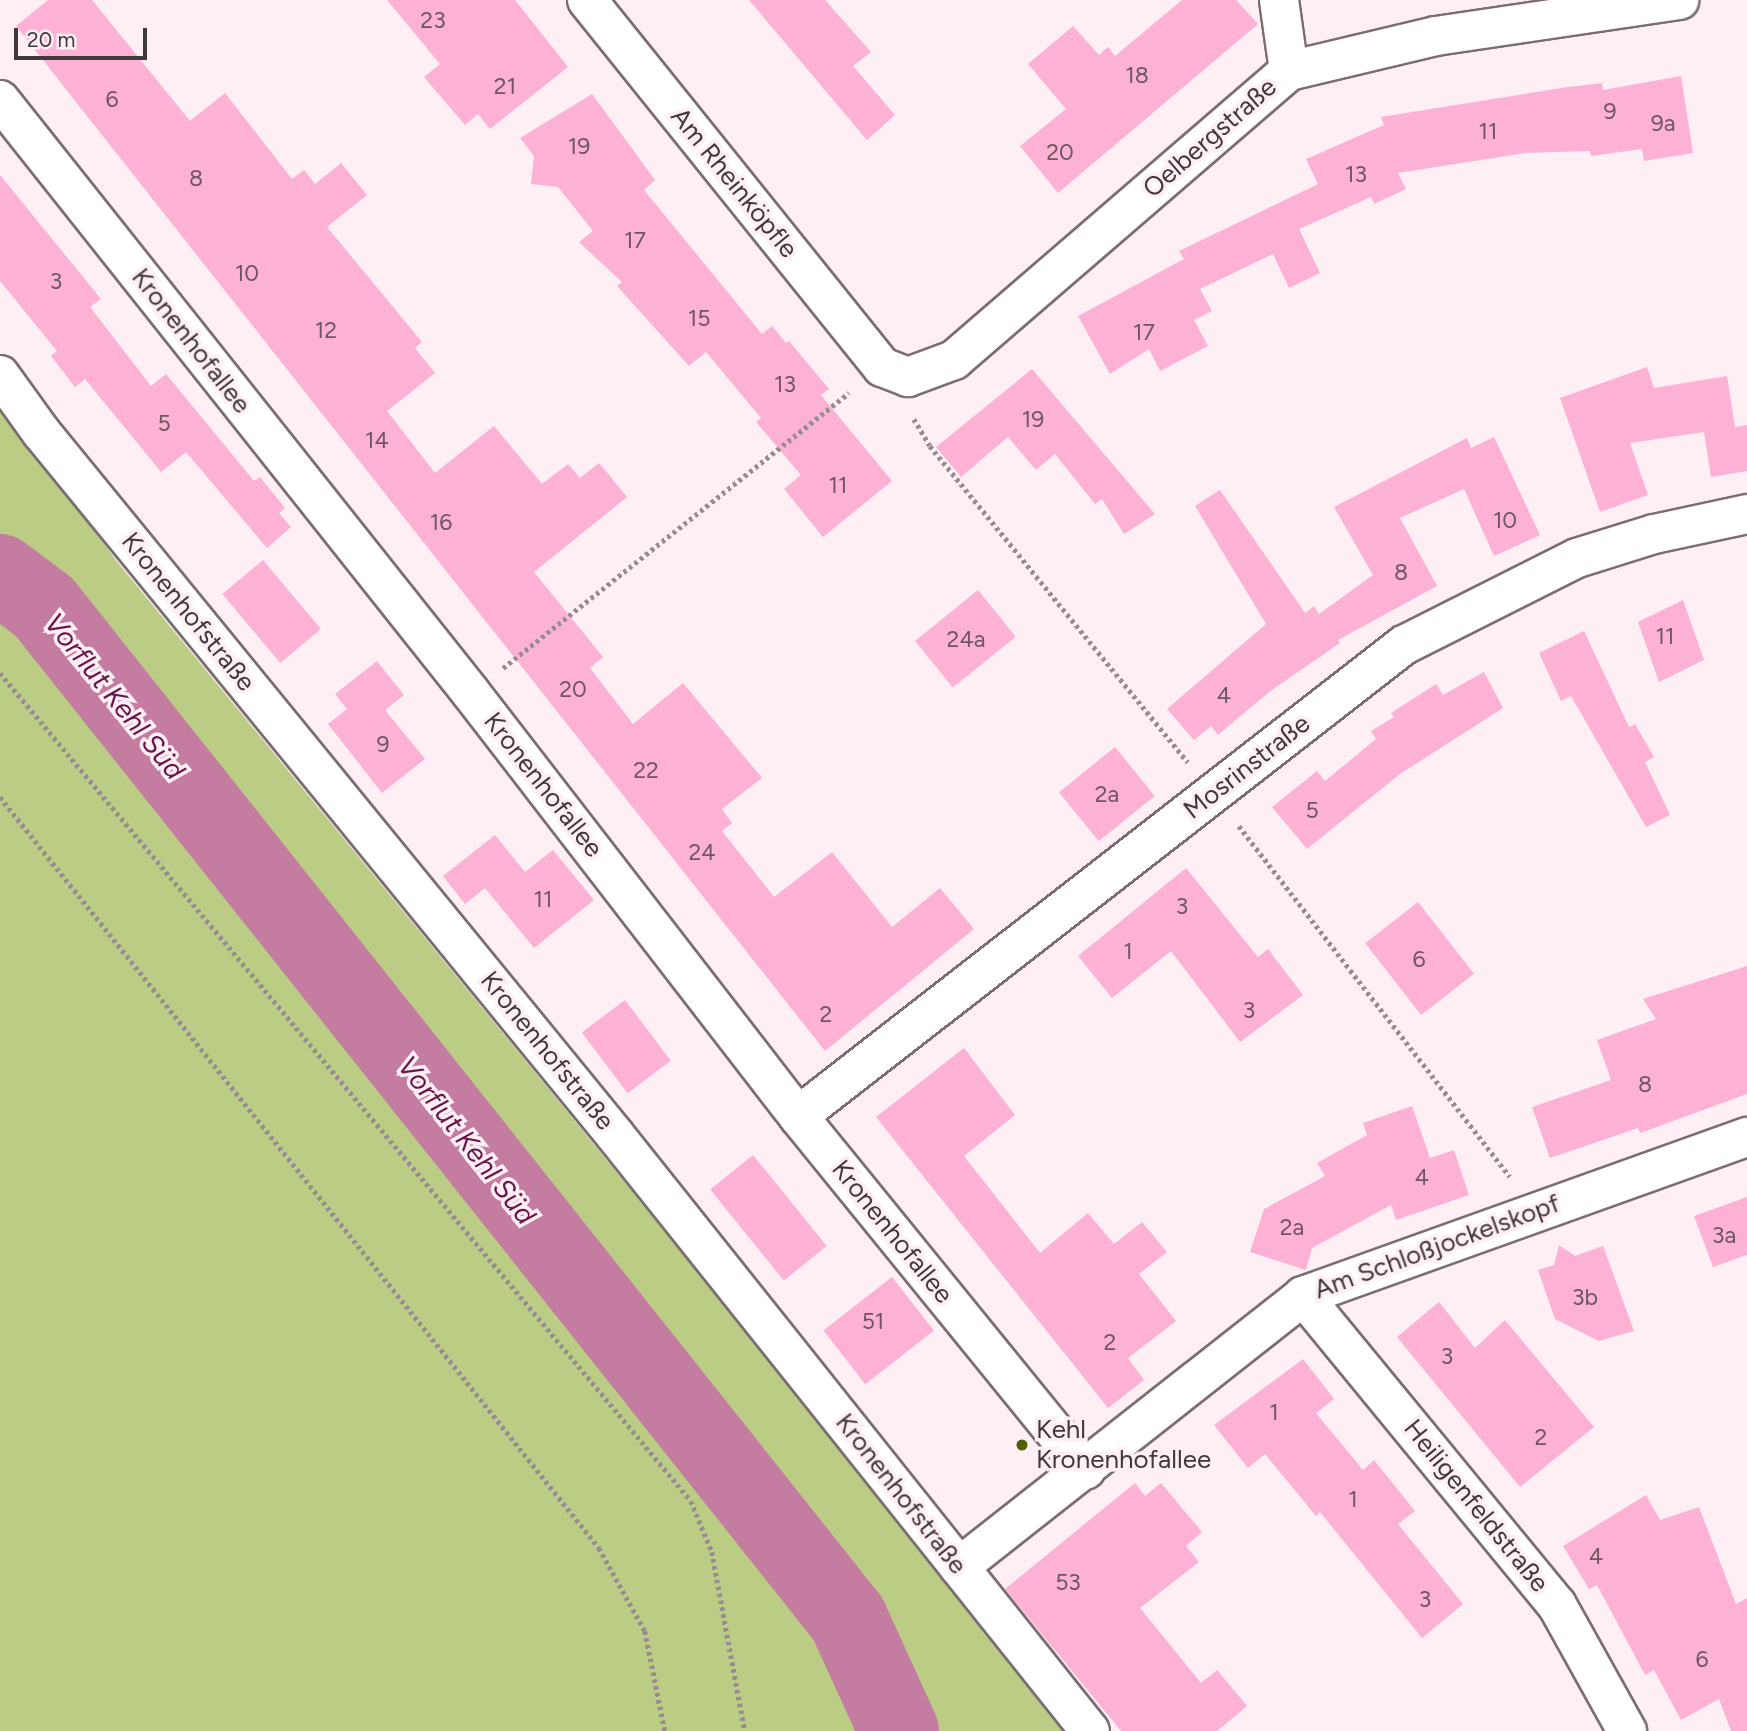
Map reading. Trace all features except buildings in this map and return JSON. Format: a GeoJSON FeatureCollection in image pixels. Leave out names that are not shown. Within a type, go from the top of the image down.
{"type":"FeatureCollection","features":[{"type":"Feature","properties":{"kind":"street","name":"Am Rheinköpfle"},"geometry":{"type":"LineString","coordinates":[[587,0],[882,367]]}},
{"type":"Feature","properties":{"kind":"street"},"geometry":{"type":"LineString","coordinates":[[1279,0],[1289,71]]}},
{"type":"Feature","properties":{"kind":"street","name":"Oelbergstraße"},"geometry":{"type":"LineString","coordinates":[[882,367],[908,377],[954,360],[1289,71],[1436,36],[1679,0]]}},
{"type":"Feature","properties":{"kind":"street","name":"Kronenhofallee"},"geometry":{"type":"LineString","coordinates":[[0,100],[471,693],[798,1116],[1086,1470]]}},
{"type":"Feature","properties":{"kind":"street","name":"Kronenhofstraße"},"geometry":{"type":"LineString","coordinates":[[0,375],[41,432],[615,1135],[1090,1731]]}},
{"type":"Feature","properties":{"kind":"street","name":"Mosrinstraße"},"geometry":{"type":"LineString","coordinates":[[798,1116],[1404,645],[1577,558],[1654,534],[1747,514]]}},
{"type":"Feature","properties":{"kind":"street","name":"Am Schloßjockelskopf"},"geometry":{"type":"LineString","coordinates":[[959,1567],[1086,1470],[1303,1296],[1747,1137]]}},
{"type":"Feature","properties":{"kind":"street","name":"Heiligenfeldstraße"},"geometry":{"type":"LineString","coordinates":[[1303,1296],[1557,1605],[1627,1731]]}},
{"type":"Feature","properties":{"kind":"path"},"geometry":{"type":"LineString","coordinates":[[471,693],[882,367]]}},
{"type":"Feature","properties":{"kind":"path"},"geometry":{"type":"LineString","coordinates":[[0,673],[691,1501],[712,1552],[744,1731]]}},
{"type":"Feature","properties":{"kind":"path"},"geometry":{"type":"LineString","coordinates":[[0,797],[599,1548],[645,1631],[665,1731]]}},
{"type":"Feature","properties":{"kind":"green space"},"geometry":{"type":"Polygon","coordinates":[[[0,403],[119,564],[1074,1731],[0,1731],[0,403]]]}},
{"type":"Feature","properties":{"kind":"waterway","name":"Vorflut Kehl Süd"},"geometry":{"type":"LineString","coordinates":[[0,574],[44,607],[848,1619],[899,1731]]}},
{"type":"Feature","properties":{"kind":"place","name":"Kehl Kronenhofallee"},"geometry":{"type":"Point","coordinates":[1022,1445]}}]}
